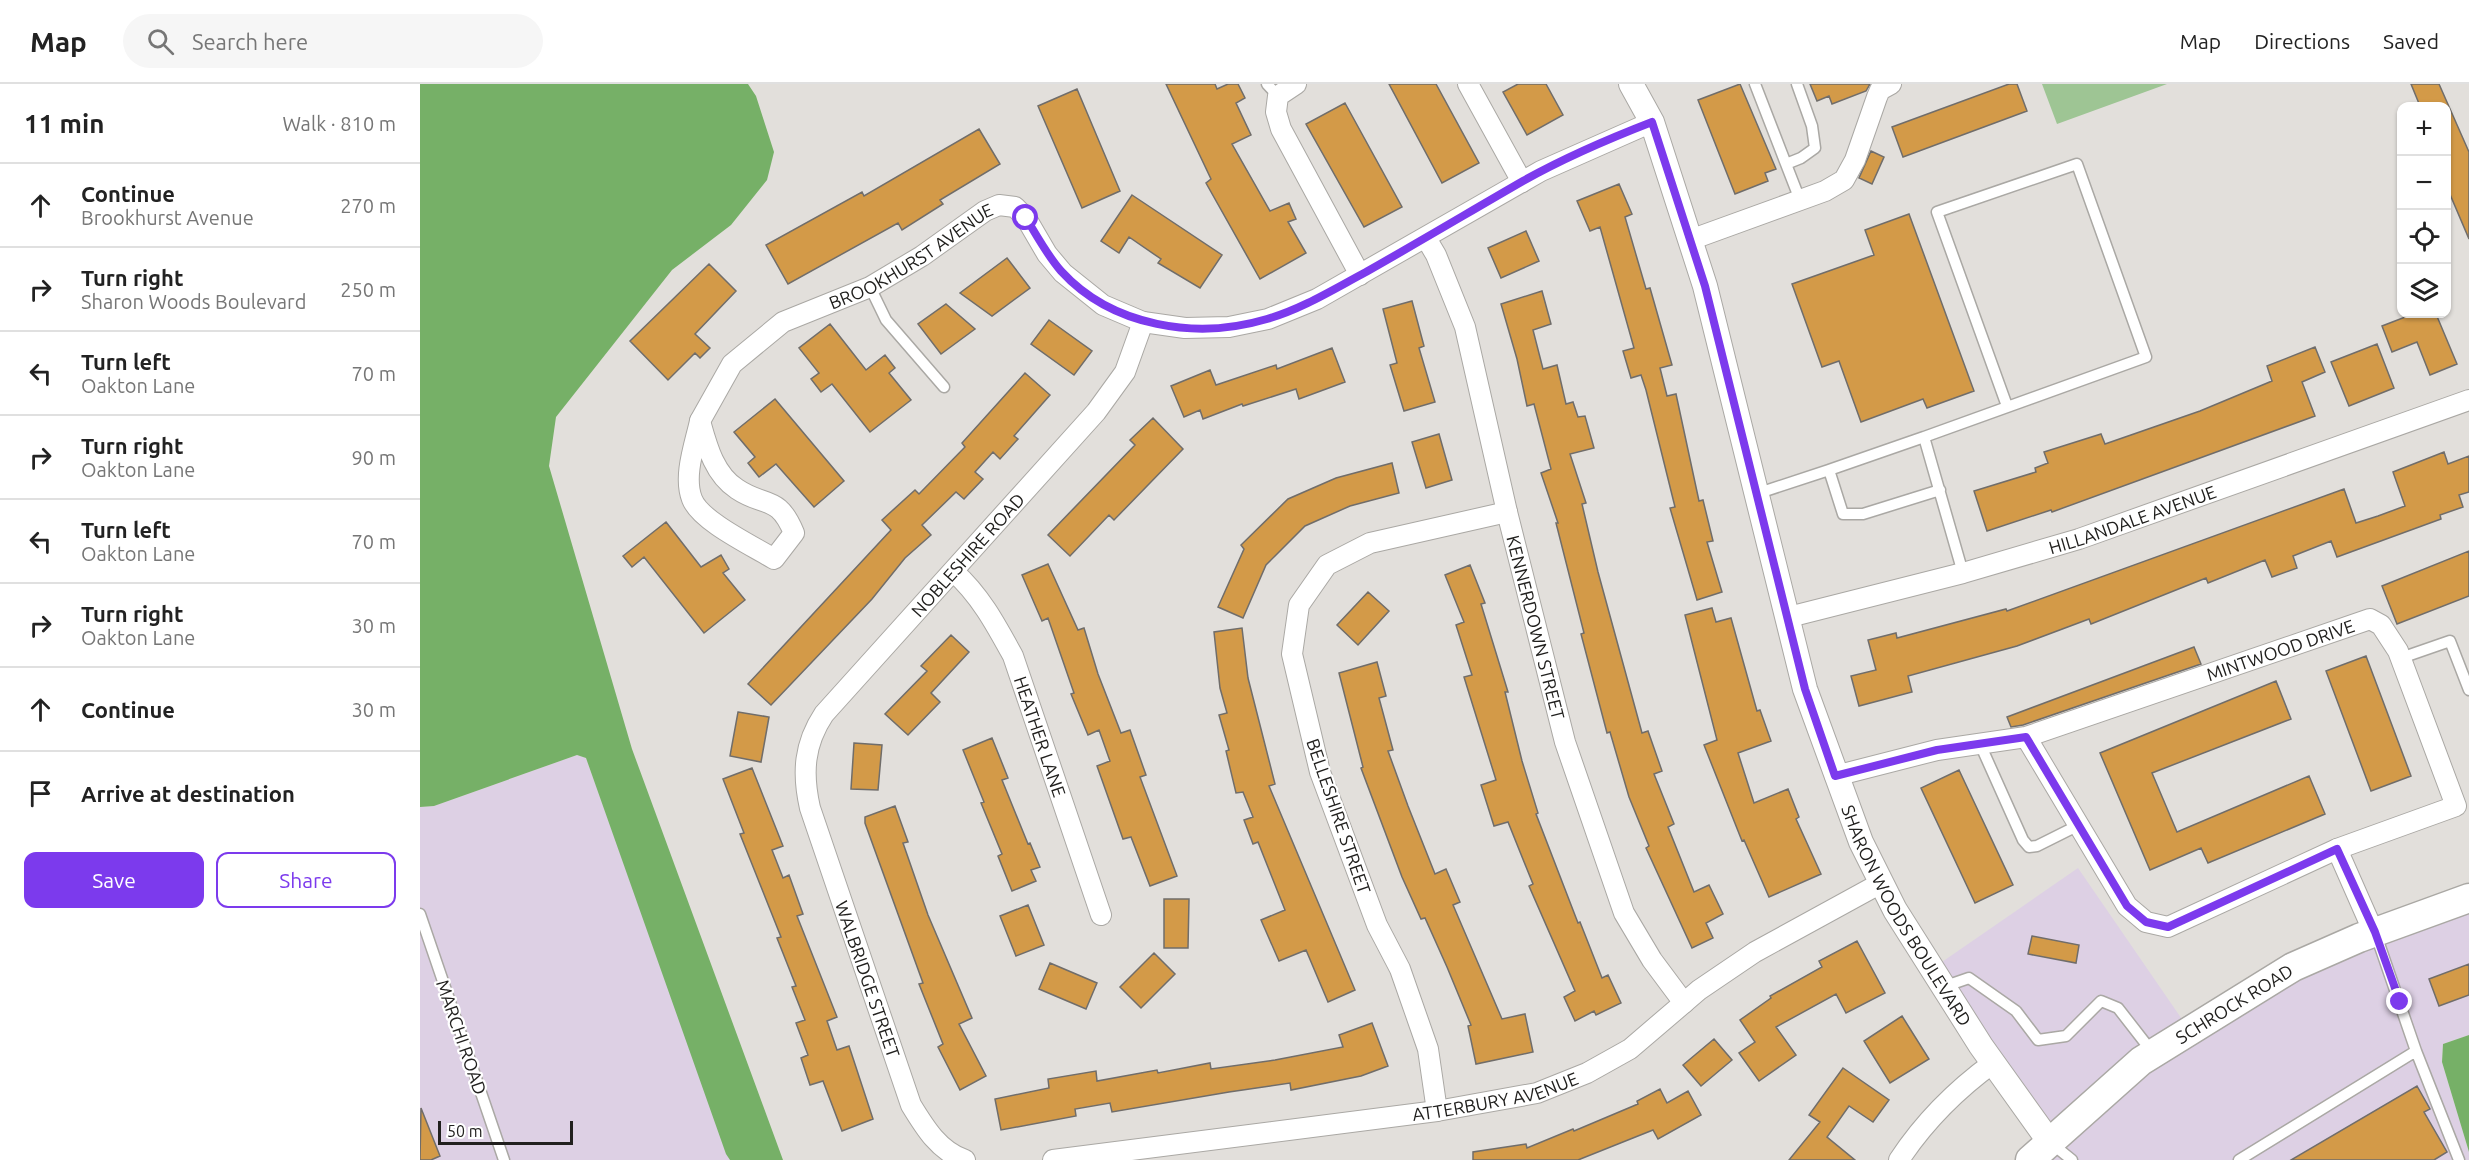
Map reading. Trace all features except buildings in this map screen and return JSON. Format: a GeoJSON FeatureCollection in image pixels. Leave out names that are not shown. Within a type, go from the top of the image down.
{"type":"FeatureCollection","features":[{"type":"Feature","properties":{"kind":"main road","name":"SCHROCK ROAD"},"geometry":{"type":"LineString","coordinates":[[2040,1150],[2141,1061],[2293,967],[2374,932],[2469,898]]}},
{"type":"Feature","properties":{"kind":"street"},"geometry":{"type":"LineString","coordinates":[[1296,84],[1273,90],[1281,129],[1360,275]]}},
{"type":"Feature","properties":{"kind":"street"},"geometry":{"type":"LineString","coordinates":[[1468,84],[1522,182]]}},
{"type":"Feature","properties":{"kind":"street","name":"SHARON WOODS BOULEVARD"},"geometry":{"type":"LineString","coordinates":[[1631,84],[1652,122],[1705,286],[1789,617],[1805,689],[1835,776],[1861,842],[1894,910],[1993,1063],[2040,1150]]}},
{"type":"Feature","properties":{"kind":"street"},"geometry":{"type":"LineString","coordinates":[[1690,240],[1800,200],[1844,180],[1855,160],[1876,97],[1880,90],[1891,84]]}},
{"type":"Feature","properties":{"kind":"street","name":"BROOKHURST AVENUE"},"geometry":{"type":"LineString","coordinates":[[700,421],[710,455],[723,475],[738,490],[775,504],[788,519],[794,533],[774,559],[707,518],[692,500],[689,477],[700,421],[732,364],[783,322],[870,287],[922,256],[985,211],[999,205],[1015,207],[1026,218],[1047,254],[1063,273],[1103,305],[1143,322],[1185,328],[1229,327],[1268,319],[1317,299],[1522,182],[1652,122]]}},
{"type":"Feature","properties":{"kind":"street","name":"KENNERDOWN STREET"},"geometry":{"type":"LineString","coordinates":[[1426,238],[1436,255],[1465,327],[1507,512],[1565,742],[1624,913],[1652,960],[1684,1003]]}},
{"type":"Feature","properties":{"kind":"street","name":"NOBLESHIRE ROAD"},"geometry":{"type":"LineString","coordinates":[[806,789],[806,754],[813,731],[824,714],[1096,412],[1125,372],[1143,322]]}},
{"type":"Feature","properties":{"kind":"street","name":"HILLANDALE AVENUE"},"geometry":{"type":"LineString","coordinates":[[1789,617],[1963,573],[2079,539],[2469,400]]}},
{"type":"Feature","properties":{"kind":"street","name":"BELLESHIRE STREET"},"geometry":{"type":"LineString","coordinates":[[1437,1111],[1428,1049],[1400,969],[1377,925],[1320,772],[1292,654],[1299,605],[1327,565],[1370,543],[1507,512]]}},
{"type":"Feature","properties":{"kind":"street","name":"HEATHER LANE"},"geometry":{"type":"LineString","coordinates":[[954,572],[969,585],[993,618],[1013,656],[1101,915]]}},
{"type":"Feature","properties":{"kind":"street","name":"MINTWOOD DRIVE"},"geometry":{"type":"LineString","coordinates":[[2026,737],[2370,619],[2389,633],[2462,804]]}},
{"type":"Feature","properties":{"kind":"street"},"geometry":{"type":"LineString","coordinates":[[1835,776],[1937,750],[2026,737],[2127,906],[2146,922],[2168,927],[2337,849],[2462,804]]}},
{"type":"Feature","properties":{"kind":"street","name":"WALBRIDGE STREET"},"geometry":{"type":"LineString","coordinates":[[806,789],[911,1105],[930,1136],[959,1158]]}},
{"type":"Feature","properties":{"kind":"street"},"geometry":{"type":"LineString","coordinates":[[2337,849],[2374,932]]}},
{"type":"Feature","properties":{"kind":"street","name":"ATTERBURY AVENUE"},"geometry":{"type":"LineString","coordinates":[[1053,1160],[1437,1111],[1537,1093],[1587,1073],[1630,1049],[1684,1003],[1755,952],[1881,883]]}},
{"type":"Feature","properties":{"kind":"street"},"geometry":{"type":"LineString","coordinates":[[1899,1160],[1915,1135],[1964,1085],[1993,1063]]}},
{"type":"Feature","properties":{"kind":"lane"},"geometry":{"type":"LineString","coordinates":[[1755,84],[1800,200]]}},
{"type":"Feature","properties":{"kind":"lane"},"geometry":{"type":"LineString","coordinates":[[1786,164],[1801,158],[1815,148],[1812,126],[1797,84]]}},
{"type":"Feature","properties":{"kind":"lane"},"geometry":{"type":"LineString","coordinates":[[1758,493],[1924,437],[2146,357],[2077,164],[1937,212],[2007,406]]}},
{"type":"Feature","properties":{"kind":"lane"},"geometry":{"type":"LineString","coordinates":[[870,287],[886,320],[944,387]]}},
{"type":"Feature","properties":{"kind":"lane"},"geometry":{"type":"LineString","coordinates":[[1924,437],[1963,573]]}},
{"type":"Feature","properties":{"kind":"lane"},"geometry":{"type":"LineString","coordinates":[[1828,470],[1843,514],[1863,514],[1940,490]]}},
{"type":"Feature","properties":{"kind":"lane"},"geometry":{"type":"LineString","coordinates":[[2401,658],[2450,641],[2469,690]]}},
{"type":"Feature","properties":{"kind":"lane"},"geometry":{"type":"LineString","coordinates":[[1980,744],[2023,840],[2029,847],[2037,846],[2079,825]]}},
{"type":"Feature","properties":{"kind":"lane","name":"MARCHI ROAD"},"geometry":{"type":"LineString","coordinates":[[420,914],[504,1160]]}},
{"type":"Feature","properties":{"kind":"lane"},"geometry":{"type":"LineString","coordinates":[[2374,932],[2416,1052],[2459,1160]]}},
{"type":"Feature","properties":{"kind":"lane"},"geometry":{"type":"LineString","coordinates":[[1943,987],[1969,978],[2016,1011],[2038,1040],[2066,1036],[2100,1000],[2118,1008],[2153,1053]]}},
{"type":"Feature","properties":{"kind":"lane"},"geometry":{"type":"LineString","coordinates":[[2239,1160],[2416,1052]]}},
{"type":"Feature","properties":{"kind":"lane"},"geometry":{"type":"LineString","coordinates":[[2040,1150],[2072,1160]]}},
{"type":"Feature","properties":{"kind":"shaded area"},"geometry":{"type":"Polygon","coordinates":[[[577,755],[586,758],[730,1160],[420,1160],[420,807],[434,806],[577,755]]]}},
{"type":"Feature","properties":{"kind":"shaded area"},"geometry":{"type":"Polygon","coordinates":[[[2078,868],[2188,1028],[2469,898],[2469,1035],[2443,1044],[2442,1062],[2469,1152],[2469,1160],[2030,1160],[2051,1135],[1926,973],[2078,868]]]}},
{"type":"Feature","properties":{"kind":"green space"},"geometry":{"type":"Polygon","coordinates":[[[420,84],[748,84],[756,96],[774,152],[767,180],[731,225],[672,270],[556,417],[549,466],[632,749],[783,1160],[730,1160],[726,1154],[586,758],[577,755],[434,806],[420,807],[420,84]]]}},
{"type":"Feature","properties":{"kind":"green space"},"geometry":{"type":"Polygon","coordinates":[[[2042,84],[2167,84],[2057,124],[2042,84]]]}},
{"type":"Feature","properties":{"kind":"green space"},"geometry":{"type":"Polygon","coordinates":[[[2469,1035],[2469,1152],[2442,1062],[2443,1044],[2469,1035]]]}},
{"type":"Feature","properties":{"kind":"route"},"geometry":{"type":"LineString","coordinates":[[1026,218],[1047,254],[1063,273],[1103,305],[1143,322],[1185,328],[1229,327],[1268,319],[1317,299],[1541,171],[1652,122],[1705,286],[1789,617],[1805,689],[1835,776],[1937,750],[2026,737],[2127,906],[2146,922],[2168,927],[2337,849],[2375,932],[2400,1002]]}}]}
